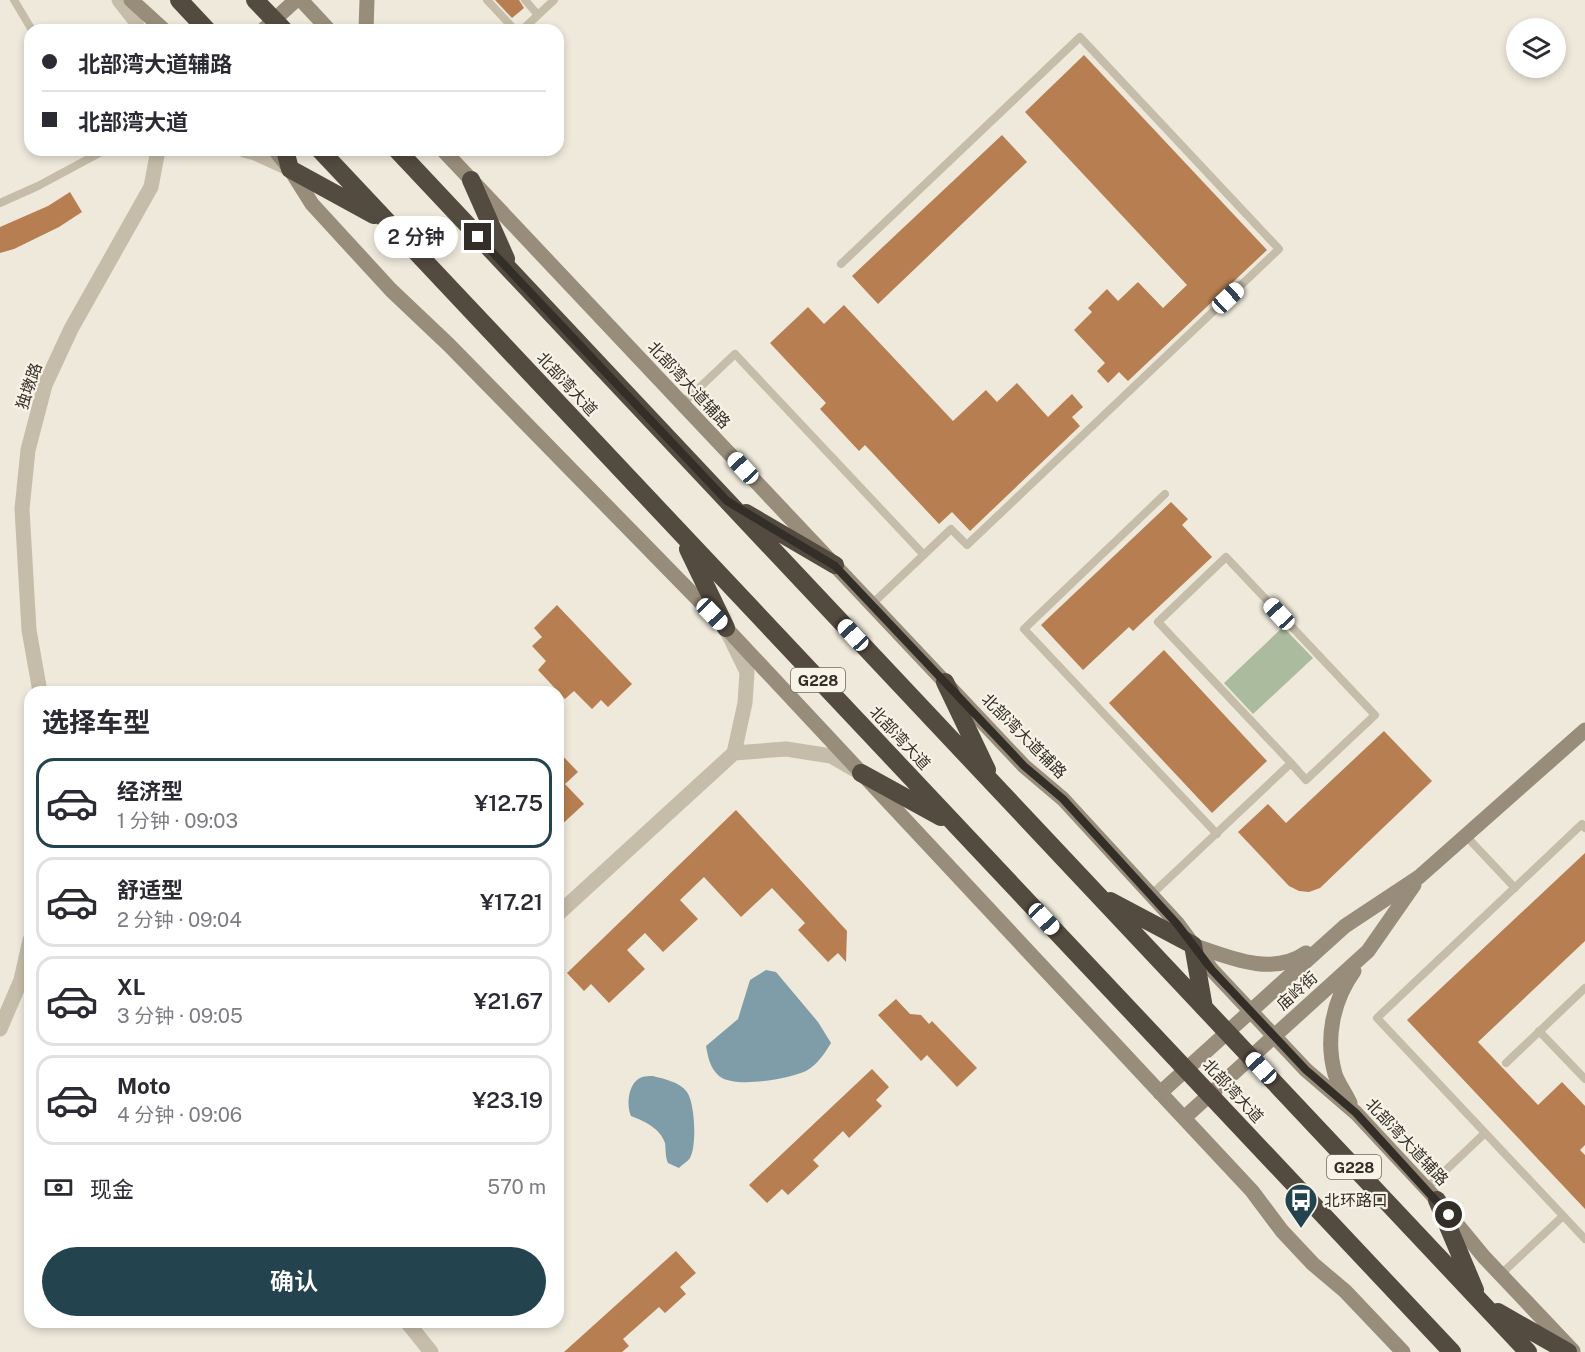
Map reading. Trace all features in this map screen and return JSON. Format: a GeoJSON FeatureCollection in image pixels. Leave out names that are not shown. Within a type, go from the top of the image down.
{"type":"FeatureCollection","features":[{"type":"Feature","properties":{"kind":"highway"},"geometry":{"type":"LineString","coordinates":[[179,0],[201,24]]}},
{"type":"Feature","properties":{"kind":"highway"},"geometry":{"type":"LineString","coordinates":[[255,0],[271,24]]}},
{"type":"Feature","properties":{"kind":"highway"},"geometry":{"type":"LineString","coordinates":[[287,156],[290,169],[389,223]]}},
{"type":"Feature","properties":{"kind":"highway","name":"北部湾大道"},"geometry":{"type":"LineString","coordinates":[[326,156],[1451,1352]]}},
{"type":"Feature","properties":{"kind":"highway","name":"G228"},"geometry":{"type":"LineString","coordinates":[[403,156],[1528,1352]]}},
{"type":"Feature","properties":{"kind":"highway"},"geometry":{"type":"LineString","coordinates":[[471,180],[511,272]]}},
{"type":"Feature","properties":{"kind":"highway"},"geometry":{"type":"LineString","coordinates":[[727,501],[835,566]]}},
{"type":"Feature","properties":{"kind":"highway"},"geometry":{"type":"LineString","coordinates":[[681,533],[726,628]]}},
{"type":"Feature","properties":{"kind":"highway"},"geometry":{"type":"LineString","coordinates":[[945,682],[995,785]]}},
{"type":"Feature","properties":{"kind":"highway"},"geometry":{"type":"LineString","coordinates":[[861,773],[956,826]]}},
{"type":"Feature","properties":{"kind":"highway"},"geometry":{"type":"LineString","coordinates":[[1098,894],[1193,945],[1204,1008]]}},
{"type":"Feature","properties":{"kind":"highway"},"geometry":{"type":"LineString","coordinates":[[1432,1194],[1480,1301],[1568,1352]]}},
{"type":"Feature","properties":{"kind":"main road"},"geometry":{"type":"LineString","coordinates":[[131,0],[157,24]]}},
{"type":"Feature","properties":{"kind":"main road"},"geometry":{"type":"LineString","coordinates":[[276,24],[296,0]]}},
{"type":"Feature","properties":{"kind":"main road"},"geometry":{"type":"LineString","coordinates":[[301,0],[323,24]]}},
{"type":"Feature","properties":{"kind":"main road"},"geometry":{"type":"LineString","coordinates":[[366,24],[367,0]]}},
{"type":"Feature","properties":{"kind":"main road"},"geometry":{"type":"LineString","coordinates":[[280,156],[312,204],[391,290],[449,345],[726,628],[1252,1191],[1282,1232],[1313,1264],[1345,1291],[1402,1352]]}},
{"type":"Feature","properties":{"kind":"main road","name":"北部湾大道辅路"},"geometry":{"type":"LineString","coordinates":[[449,156],[1024,766],[1063,799],[1177,924],[1212,970],[1306,1070],[1356,1113],[1432,1194],[1500,1275],[1573,1352]]}},
{"type":"Feature","properties":{"kind":"main road","name":"庙岭街"},"geometry":{"type":"LineString","coordinates":[[1160,1093],[1345,926],[1419,877],[1585,730]]}},
{"type":"Feature","properties":{"kind":"main road","name":"庙岭街"},"geometry":{"type":"LineString","coordinates":[[1184,1118],[1368,951],[1419,877]]}},
{"type":"Feature","properties":{"kind":"main road"},"geometry":{"type":"LineString","coordinates":[[1193,945],[1245,963],[1287,963],[1303,956],[1345,926]]}},
{"type":"Feature","properties":{"kind":"main road"},"geometry":{"type":"LineString","coordinates":[[1356,1113],[1335,1074],[1331,1042],[1334,1010],[1344,984],[1368,951]]}},
{"type":"Feature","properties":{"kind":"street"},"geometry":{"type":"LineString","coordinates":[[120,0],[136,24]]}},
{"type":"Feature","properties":{"kind":"street","name":"独墩路"},"geometry":{"type":"LineString","coordinates":[[39,686],[29,630],[22,520],[28,450],[45,385],[71,329],[151,187],[157,156]]}},
{"type":"Feature","properties":{"kind":"street"},"geometry":{"type":"LineString","coordinates":[[262,156],[290,169]]}},
{"type":"Feature","properties":{"kind":"street"},"geometry":{"type":"LineString","coordinates":[[564,909],[734,753],[745,703],[747,672],[726,628]]}},
{"type":"Feature","properties":{"kind":"street"},"geometry":{"type":"LineString","coordinates":[[734,753],[786,749],[831,756],[861,773]]}},
{"type":"Feature","properties":{"kind":"street"},"geometry":{"type":"LineString","coordinates":[[0,1029],[24,984]]}},
{"type":"Feature","properties":{"kind":"street"},"geometry":{"type":"LineString","coordinates":[[412,1328],[431,1352]]}},
{"type":"Feature","properties":{"kind":"lane"},"geometry":{"type":"LineString","coordinates":[[14,0],[28,24]]}},
{"type":"Feature","properties":{"kind":"lane"},"geometry":{"type":"LineString","coordinates":[[487,0],[509,24]]}},
{"type":"Feature","properties":{"kind":"lane"},"geometry":{"type":"LineString","coordinates":[[525,0],[538,15]]}},
{"type":"Feature","properties":{"kind":"lane"},"geometry":{"type":"LineString","coordinates":[[528,24],[554,0]]}},
{"type":"Feature","properties":{"kind":"lane"},"geometry":{"type":"LineString","coordinates":[[841,264],[1080,37],[1279,249],[967,545],[951,529],[872,604]]}},
{"type":"Feature","properties":{"kind":"lane"},"geometry":{"type":"LineString","coordinates":[[0,203],[38,186],[94,156]]}},
{"type":"Feature","properties":{"kind":"lane"},"geometry":{"type":"LineString","coordinates":[[682,404],[735,354],[924,555]]}},
{"type":"Feature","properties":{"kind":"lane"},"geometry":{"type":"LineString","coordinates":[[1166,495],[1024,628],[1217,834]]}},
{"type":"Feature","properties":{"kind":"lane"},"geometry":{"type":"LineString","coordinates":[[1226,557],[1375,715],[1306,780],[1290,764],[1158,622],[1226,557]]}},
{"type":"Feature","properties":{"kind":"lane"},"geometry":{"type":"LineString","coordinates":[[1151,895],[1290,764]]}},
{"type":"Feature","properties":{"kind":"lane"},"geometry":{"type":"LineString","coordinates":[[1585,828],[1582,824],[1377,1018],[1585,1239]]}},
{"type":"Feature","properties":{"kind":"lane"},"geometry":{"type":"LineString","coordinates":[[1466,836],[1515,888]]}},
{"type":"Feature","properties":{"kind":"lane"},"geometry":{"type":"LineString","coordinates":[[1506,1063],[1585,988]]}},
{"type":"Feature","properties":{"kind":"lane"},"geometry":{"type":"LineString","coordinates":[[1539,1031],[1585,1079]]}},
{"type":"Feature","properties":{"kind":"lane"},"geometry":{"type":"LineString","coordinates":[[1432,1194],[1485,1133]]}},
{"type":"Feature","properties":{"kind":"lane"},"geometry":{"type":"LineString","coordinates":[[1500,1275],[1563,1216]]}},
{"type":"Feature","properties":{"kind":"green space"},"geometry":{"type":"Polygon","coordinates":[[[1283,627],[1313,658],[1253,714],[1224,683],[1283,627]]]}},
{"type":"Feature","properties":{"kind":"water"},"geometry":{"type":"Polygon","coordinates":[[[766,970],[776,972],[818,1022],[831,1043],[814,1066],[798,1074],[775,1080],[737,1082],[727,1080],[713,1069],[706,1046],[738,1019],[750,980],[766,970]]]}},
{"type":"Feature","properties":{"kind":"water"},"geometry":{"type":"Polygon","coordinates":[[[653,1076],[672,1081],[680,1086],[687,1092],[692,1105],[694,1144],[690,1158],[679,1168],[668,1163],[665,1143],[659,1133],[646,1123],[631,1116],[629,1111],[629,1094],[634,1084],[642,1077],[653,1076]]]}},
{"type":"Feature","properties":{"kind":"building"},"geometry":{"type":"Polygon","coordinates":[[[495,0],[519,0],[524,8],[512,18],[495,0]]]}},
{"type":"Feature","properties":{"kind":"building"},"geometry":{"type":"Polygon","coordinates":[[[1084,55],[1267,250],[1128,381],[1119,372],[1108,383],[1097,371],[1105,363],[1074,330],[1092,312],[1088,308],[1107,289],[1118,301],[1138,282],[1163,308],[1187,285],[1025,112],[1084,55]]]}},
{"type":"Feature","properties":{"kind":"building"},"geometry":{"type":"Polygon","coordinates":[[[1002,135],[1027,162],[878,304],[852,276],[1002,135]]]}},
{"type":"Feature","properties":{"kind":"building"},"geometry":{"type":"Polygon","coordinates":[[[70,192],[82,212],[59,227],[14,249],[0,253],[0,227],[48,206],[70,192]]]}},
{"type":"Feature","properties":{"kind":"building"},"geometry":{"type":"Polygon","coordinates":[[[844,305],[953,421],[986,390],[997,402],[1017,383],[1048,417],[1072,394],[1083,407],[1072,417],[1080,426],[970,531],[952,512],[939,524],[865,445],[859,451],[820,409],[826,403],[770,343],[808,307],[824,324],[844,305]]]}},
{"type":"Feature","properties":{"kind":"building"},"geometry":{"type":"Polygon","coordinates":[[[1171,502],[1188,519],[1182,525],[1212,557],[1133,631],[1129,627],[1083,670],[1041,625],[1171,502]]]}},
{"type":"Feature","properties":{"kind":"building"},"geometry":{"type":"Polygon","coordinates":[[[557,605],[632,684],[608,707],[601,700],[592,709],[574,691],[565,699],[564,686],[553,686],[538,670],[546,661],[532,646],[542,637],[534,628],[557,605]]]}},
{"type":"Feature","properties":{"kind":"building"},"geometry":{"type":"Polygon","coordinates":[[[1164,650],[1267,761],[1212,813],[1109,703],[1164,650]]]}},
{"type":"Feature","properties":{"kind":"building"},"geometry":{"type":"Polygon","coordinates":[[[1384,731],[1432,781],[1320,888],[1309,892],[1299,891],[1289,886],[1238,832],[1268,804],[1286,823],[1384,731]]]}},
{"type":"Feature","properties":{"kind":"building"},"geometry":{"type":"Polygon","coordinates":[[[564,757],[578,772],[565,784],[584,804],[564,822],[564,757]]]}},
{"type":"Feature","properties":{"kind":"building"},"geometry":{"type":"Polygon","coordinates":[[[736,810],[847,931],[846,962],[838,953],[828,962],[798,930],[805,923],[772,888],[741,917],[704,877],[680,900],[698,919],[663,952],[645,933],[627,950],[645,969],[609,1003],[591,984],[584,991],[567,973],[736,810]]]}},
{"type":"Feature","properties":{"kind":"building"},"geometry":{"type":"Polygon","coordinates":[[[1585,853],[1585,941],[1478,1042],[1538,1105],[1562,1082],[1585,1106],[1585,1145],[1580,1150],[1585,1155],[1585,1209],[1407,1020],[1585,853]]]}},
{"type":"Feature","properties":{"kind":"building"},"geometry":{"type":"Polygon","coordinates":[[[896,999],[910,1014],[921,1015],[929,1024],[932,1021],[977,1068],[957,1087],[927,1055],[921,1061],[878,1015],[896,999]]]}},
{"type":"Feature","properties":{"kind":"building"},"geometry":{"type":"Polygon","coordinates":[[[872,1069],[889,1087],[876,1100],[882,1106],[849,1138],[843,1131],[813,1160],[819,1166],[788,1195],[782,1189],[767,1203],[749,1185],[872,1069]]]}},
{"type":"Feature","properties":{"kind":"building"},"geometry":{"type":"Polygon","coordinates":[[[676,1251],[696,1273],[680,1287],[686,1294],[665,1313],[659,1307],[623,1339],[629,1346],[622,1352],[564,1352],[676,1251]]]}},
{"type":"Feature","properties":{"kind":"place","name":"北环路口"},"geometry":{"type":"Point","coordinates":[1301,1229]}},
{"type":"Feature","properties":{"kind":"route"},"geometry":{"type":"LineString","coordinates":[[478,237],[727,501],[835,566],[1024,766],[1063,799],[1177,924],[1212,970],[1306,1070],[1356,1113],[1449,1215]]}}]}
